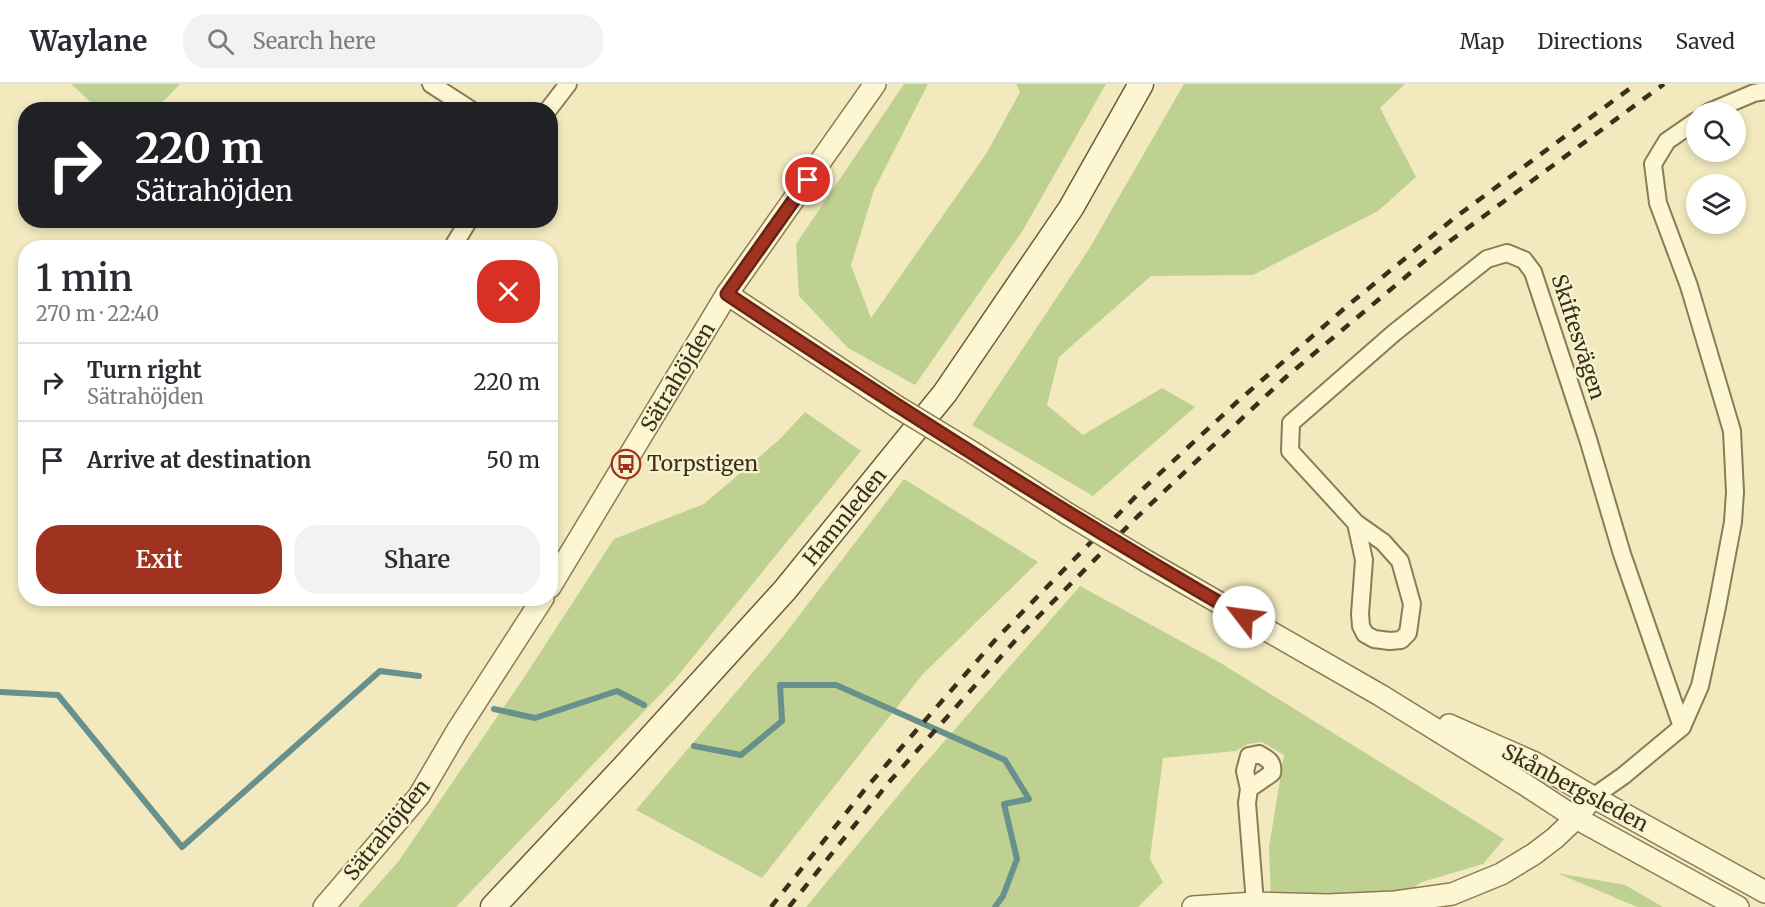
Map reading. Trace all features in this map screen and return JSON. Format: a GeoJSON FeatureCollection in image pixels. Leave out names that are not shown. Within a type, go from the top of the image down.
{"type":"FeatureCollection","features":[{"type":"Feature","properties":{"kind":"main road","name":"Hamnleden"},"geometry":{"type":"LineString","coordinates":[[494,907],[785,590],[945,393],[1071,208],[1141,84]]}},
{"type":"Feature","properties":{"kind":"street"},"geometry":{"type":"LineString","coordinates":[[431,84],[459,102]]}},
{"type":"Feature","properties":{"kind":"street"},"geometry":{"type":"LineString","coordinates":[[554,102],[568,84]]}},
{"type":"Feature","properties":{"kind":"street","name":"Sätrahöjden"},"geometry":{"type":"LineString","coordinates":[[558,574],[727,294],[874,84]]}},
{"type":"Feature","properties":{"kind":"street"},"geometry":{"type":"LineString","coordinates":[[1733,102],[1765,91]]}},
{"type":"Feature","properties":{"kind":"street"},"geometry":{"type":"LineString","coordinates":[[1193,907],[1255,903],[1395,904],[1452,894],[1501,874],[1541,849],[1576,818],[1593,797],[1623,776],[1682,727],[1700,686],[1733,522],[1735,492],[1732,431],[1689,286],[1658,203],[1653,164],[1667,141],[1686,128]]}},
{"type":"Feature","properties":{"kind":"street","name":"Skiftesvägen"},"geometry":{"type":"LineString","coordinates":[[1356,523],[1364,560],[1360,627],[1365,634],[1374,639],[1401,640],[1409,629],[1412,604],[1400,561],[1383,542],[1356,523],[1290,451],[1291,423],[1394,333],[1487,260],[1507,253],[1524,260],[1533,272],[1588,439],[1622,554],[1682,727]]}},
{"type":"Feature","properties":{"kind":"street","name":"Skånbergsleden"},"geometry":{"type":"LineString","coordinates":[[727,294],[896,406],[1068,514],[1380,695],[1576,818],[1738,907]]}},
{"type":"Feature","properties":{"kind":"street","name":"Sätrahöjden"},"geometry":{"type":"LineString","coordinates":[[324,907],[419,796],[457,731],[538,606]]}},
{"type":"Feature","properties":{"kind":"street","name":"Skånbergsleden"},"geometry":{"type":"LineString","coordinates":[[1380,695],[1535,762],[1593,797],[1765,892]]}},
{"type":"Feature","properties":{"kind":"street"},"geometry":{"type":"LineString","coordinates":[[1249,789],[1247,803],[1255,903]]}},
{"type":"Feature","properties":{"kind":"green space"},"geometry":{"type":"Polygon","coordinates":[[[71,84],[180,84],[163,102],[90,102],[71,84]]]}},
{"type":"Feature","properties":{"kind":"green space"},"geometry":{"type":"Polygon","coordinates":[[[904,84],[928,84],[874,190],[851,265],[871,318],[986,154],[1020,92],[1016,84],[1106,84],[1023,230],[915,385],[848,348],[799,296],[796,244],[904,84]]]}},
{"type":"Feature","properties":{"kind":"green space"},"geometry":{"type":"Polygon","coordinates":[[[1184,84],[1405,84],[1380,108],[1416,177],[1378,211],[1253,275],[1151,276],[1059,357],[1047,405],[1083,435],[1162,388],[1195,407],[1093,496],[972,425],[1089,249],[1184,84]]]}},
{"type":"Feature","properties":{"kind":"green space"},"geometry":{"type":"Polygon","coordinates":[[[805,412],[861,451],[675,679],[456,907],[358,907],[398,862],[523,679],[614,539],[704,504],[779,440],[805,412]]]}},
{"type":"Feature","properties":{"kind":"green space"},"geometry":{"type":"Polygon","coordinates":[[[904,479],[1038,562],[923,674],[762,878],[636,810],[781,639],[904,479]]]}},
{"type":"Feature","properties":{"kind":"green space"},"geometry":{"type":"Polygon","coordinates":[[[1080,586],[1219,662],[1504,839],[1483,864],[1422,882],[1393,900],[1271,901],[1269,847],[1284,755],[1262,742],[1248,744],[1236,751],[1163,758],[1150,859],[1163,882],[1138,907],[806,907],[915,775],[1080,586]]]}},
{"type":"Feature","properties":{"kind":"green space"},"geometry":{"type":"Polygon","coordinates":[[[1557,873],[1625,885],[1663,907],[1637,907],[1557,873]]]}},
{"type":"Feature","properties":{"kind":"waterway"},"geometry":{"type":"LineString","coordinates":[[0,692],[58,695],[182,847],[380,671],[419,676]]}},
{"type":"Feature","properties":{"kind":"waterway"},"geometry":{"type":"LineString","coordinates":[[694,746],[741,755],[782,721],[780,685],[836,685],[1005,760],[1029,799],[1004,804],[1017,859],[1003,896],[995,907]]}},
{"type":"Feature","properties":{"kind":"waterway"},"geometry":{"type":"LineString","coordinates":[[494,709],[535,718],[617,691],[644,705]]}},
{"type":"Feature","properties":{"kind":"railway"},"geometry":{"type":"LineString","coordinates":[[771,907],[866,788],[997,638],[1144,488],[1237,402],[1346,307],[1453,219],[1636,84]]}},
{"type":"Feature","properties":{"kind":"railway"},"geometry":{"type":"LineString","coordinates":[[789,907],[890,781],[1022,633],[1138,516],[1286,377],[1439,249],[1664,84]]}},
{"type":"Feature","properties":{"kind":"place","name":"Torpstigen"},"geometry":{"type":"Point","coordinates":[626,464]}},
{"type":"Feature","properties":{"kind":"route"},"geometry":{"type":"LineString","coordinates":[[808,180],[727,294],[896,406],[1068,514],[1244,617]]}}]}
